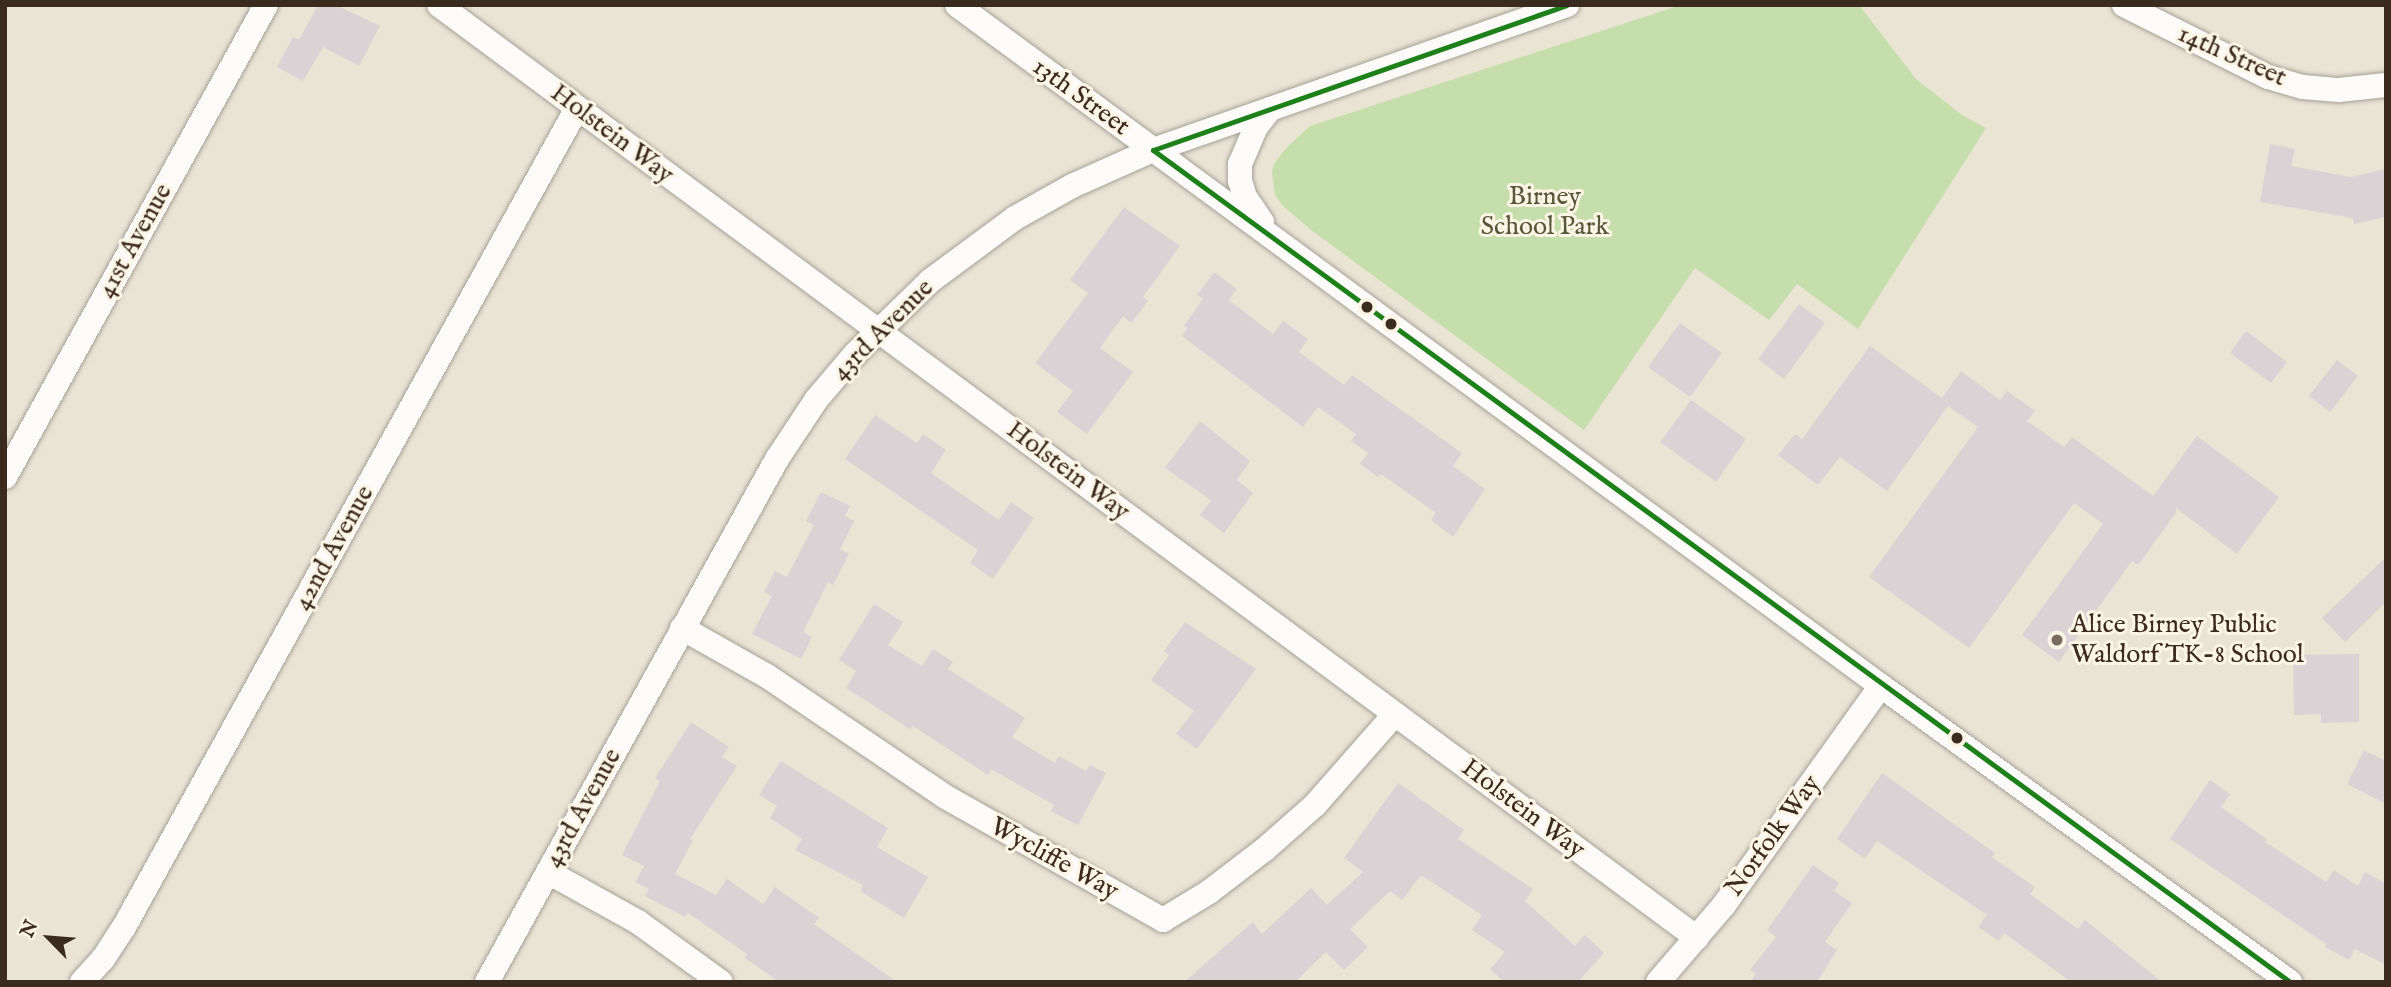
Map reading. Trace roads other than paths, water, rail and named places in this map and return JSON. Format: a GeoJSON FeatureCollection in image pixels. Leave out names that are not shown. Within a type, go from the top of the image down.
{"type":"FeatureCollection","features":[{"type":"Feature","properties":{"kind":"street","name":"41st Avenue"},"geometry":{"type":"LineString","coordinates":[[5,477],[265,5]]}},
{"type":"Feature","properties":{"kind":"street","name":"Holstein Way"},"geometry":{"type":"LineString","coordinates":[[439,5],[1697,938]]}},
{"type":"Feature","properties":{"kind":"street","name":"13th Street"},"geometry":{"type":"LineString","coordinates":[[957,5],[1881,686],[2290,982]]}},
{"type":"Feature","properties":{"kind":"street","name":"43rd Avenue"},"geometry":{"type":"LineString","coordinates":[[487,982],[777,459],[816,400],[877,330],[930,281],[1015,218],[1072,186],[1153,150],[1567,5]]}},
{"type":"Feature","properties":{"kind":"street","name":"14th Street"},"geometry":{"type":"LineString","coordinates":[[2124,5],[2268,77],[2303,87],[2339,90],[2386,85]]}},
{"type":"Feature","properties":{"kind":"street","name":"42nd Avenue"},"geometry":{"type":"LineString","coordinates":[[82,982],[103,959],[124,927],[578,108]]}},
{"type":"Feature","properties":{"kind":"street"},"geometry":{"type":"LineString","coordinates":[[1270,109],[1247,146],[1240,164],[1240,181],[1245,197],[1272,237]]}},
{"type":"Feature","properties":{"kind":"street","name":"Wycliffe Way"},"geometry":{"type":"LineString","coordinates":[[682,628],[767,676],[954,803],[1163,920],[1209,892],[1264,850],[1315,805],[1395,714]]}},
{"type":"Feature","properties":{"kind":"street","name":"Norfolk Way"},"geometry":{"type":"LineString","coordinates":[[1658,982],[1697,938],[1881,686]]}},
{"type":"Feature","properties":{"kind":"street"},"geometry":{"type":"LineString","coordinates":[[548,872],[638,922],[721,982]]}},
{"type":"Feature","properties":{"kind":"place","name":"Alice Birney Public Waldorf TK-8 School"},"geometry":{"type":"Point","coordinates":[2057,640]}},
{"type":"Feature","properties":{"kind":"park label","name":"Birney School Park"},"geometry":{"type":"Point","coordinates":[1545,212]}}]}
